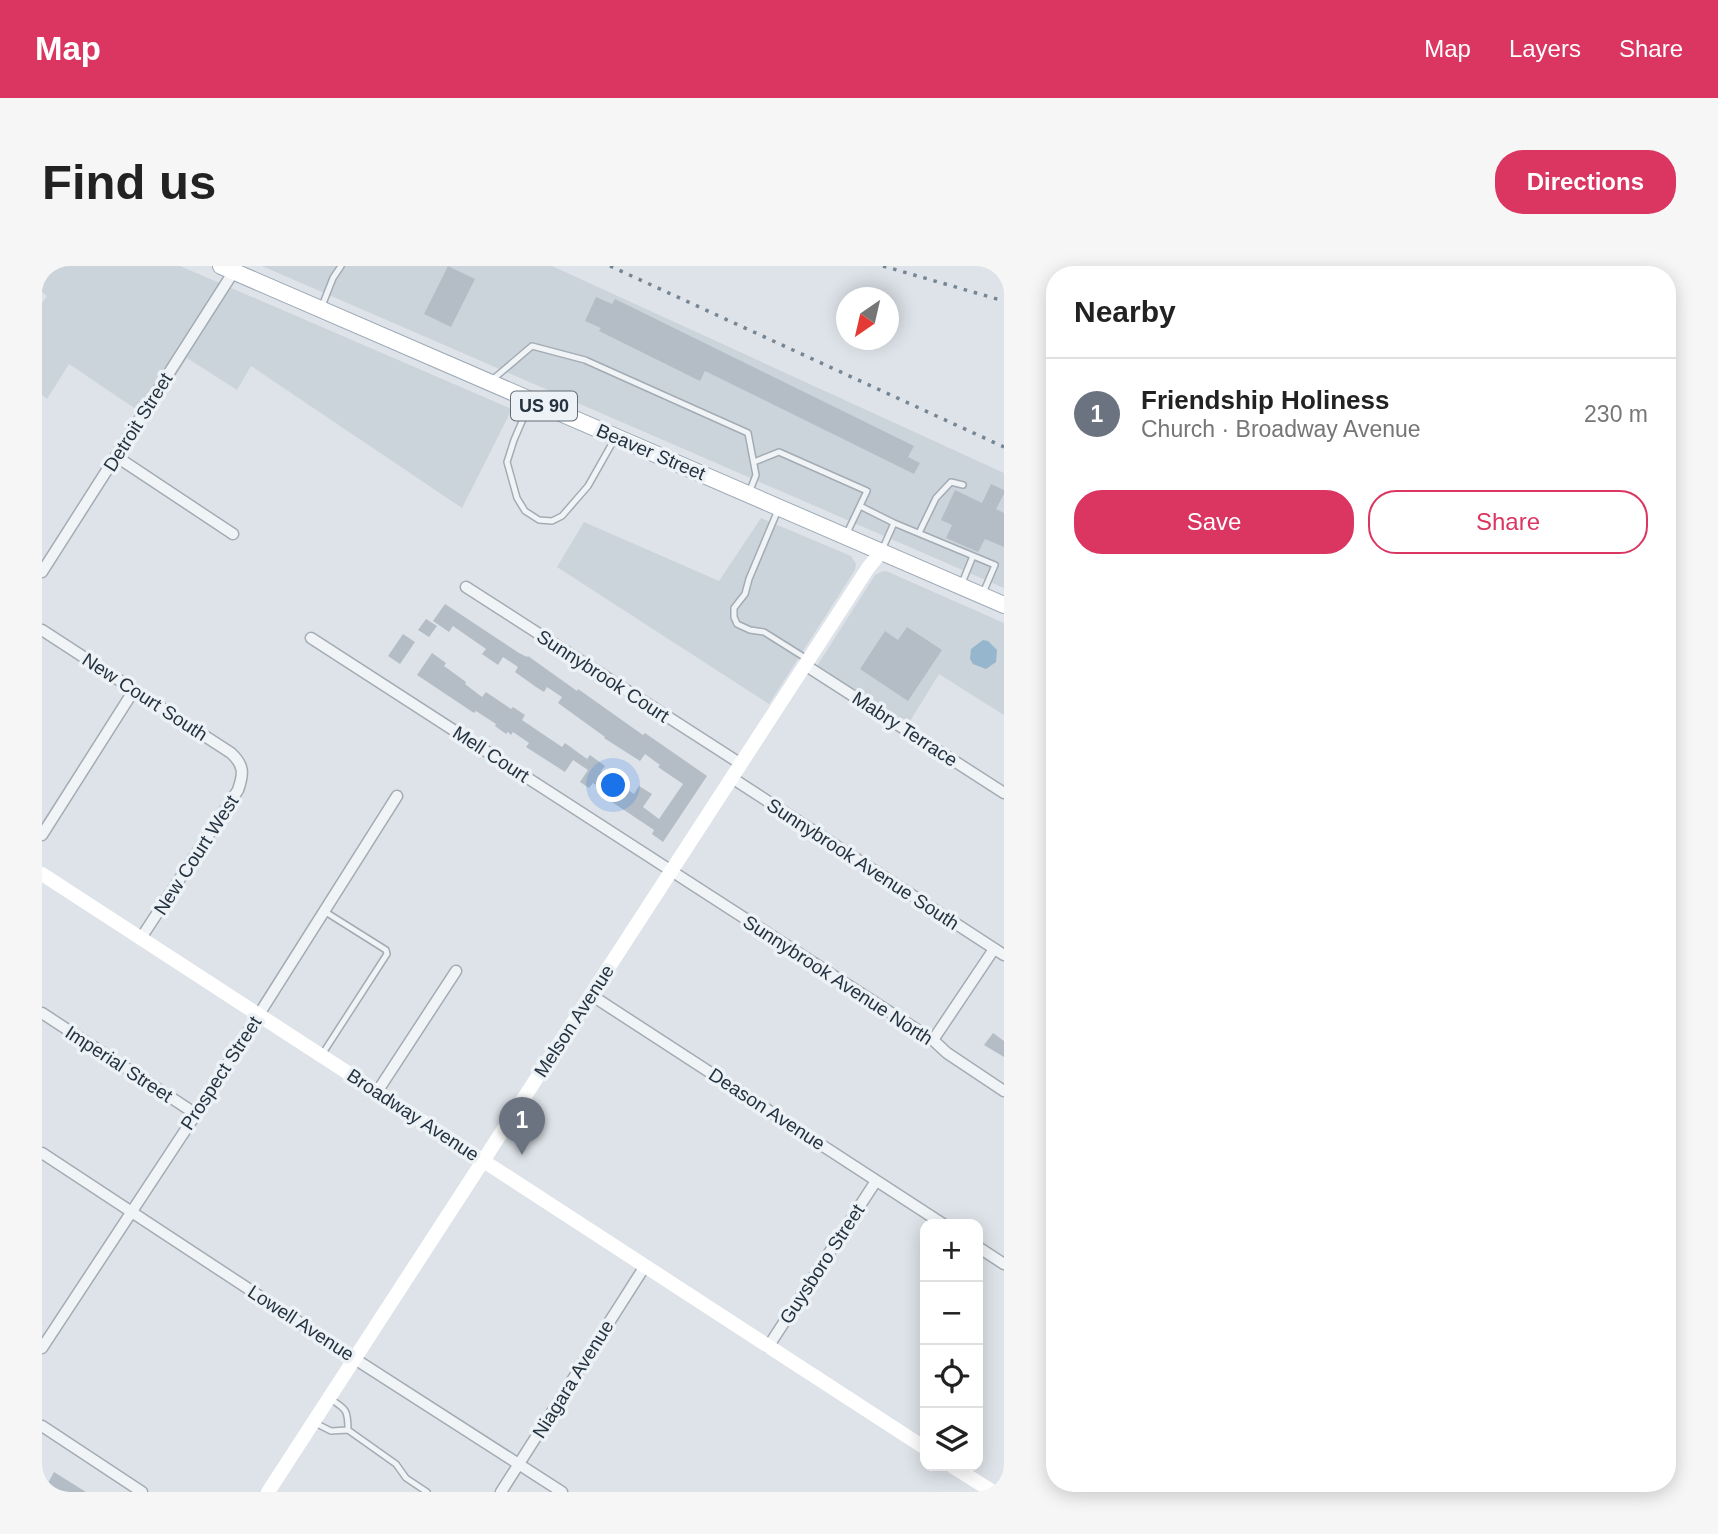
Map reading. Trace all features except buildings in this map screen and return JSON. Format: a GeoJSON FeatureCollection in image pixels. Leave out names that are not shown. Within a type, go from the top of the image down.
{"type":"FeatureCollection","features":[{"type":"Feature","properties":{"kind":"main road","name":"Beaver Street"},"geometry":{"type":"LineString","coordinates":[[228,269],[1004,605]]}},
{"type":"Feature","properties":{"kind":"street","name":"Detroit Street"},"geometry":{"type":"LineString","coordinates":[[42,572],[117,457],[228,269]]}},
{"type":"Feature","properties":{"kind":"street"},"geometry":{"type":"LineString","coordinates":[[117,457],[233,534]]}},
{"type":"Feature","properties":{"kind":"street","name":"Melson Avenue"},"geometry":{"type":"LineString","coordinates":[[268,1492],[868,568],[881,552]]}},
{"type":"Feature","properties":{"kind":"street","name":"Sunnybrook Court"},"geometry":{"type":"LineString","coordinates":[[466,587],[741,764]]}},
{"type":"Feature","properties":{"kind":"street","name":"New Court South"},"geometry":{"type":"LineString","coordinates":[[42,630],[231,753],[242,769]]}},
{"type":"Feature","properties":{"kind":"street","name":"Mell Court"},"geometry":{"type":"LineString","coordinates":[[311,638],[671,871]]}},
{"type":"Feature","properties":{"kind":"street","name":"Mabry Terrace"},"geometry":{"type":"LineString","coordinates":[[807,662],[1004,793]]}},
{"type":"Feature","properties":{"kind":"street"},"geometry":{"type":"LineString","coordinates":[[42,835],[134,690]]}},
{"type":"Feature","properties":{"kind":"street","name":"New Court West"},"geometry":{"type":"LineString","coordinates":[[141,938],[238,790],[242,769]]}},
{"type":"Feature","properties":{"kind":"street","name":"Sunnybrook Avenue South"},"geometry":{"type":"LineString","coordinates":[[732,778],[999,952],[933,1040]]}},
{"type":"Feature","properties":{"kind":"street","name":"Prospect Street"},"geometry":{"type":"LineString","coordinates":[[42,1348],[196,1114],[397,796]]}},
{"type":"Feature","properties":{"kind":"street","name":"Sunnybrook Avenue North"},"geometry":{"type":"LineString","coordinates":[[671,871],[933,1040],[947,1053],[1004,1091]]}},
{"type":"Feature","properties":{"kind":"street","name":"Broadway Avenue"},"geometry":{"type":"LineString","coordinates":[[42,874],[920,1445]]}},
{"type":"Feature","properties":{"kind":"street"},"geometry":{"type":"LineString","coordinates":[[377,1092],[456,971]]}},
{"type":"Feature","properties":{"kind":"street","name":"Deason Avenue"},"geometry":{"type":"LineString","coordinates":[[591,995],[935,1219]]}},
{"type":"Feature","properties":{"kind":"street","name":"Imperial Street"},"geometry":{"type":"LineString","coordinates":[[42,1013],[196,1114]]}},
{"type":"Feature","properties":{"kind":"street","name":"Lowell Avenue"},"geometry":{"type":"LineString","coordinates":[[42,1153],[562,1492]]}},
{"type":"Feature","properties":{"kind":"street","name":"Guysboro Street"},"geometry":{"type":"LineString","coordinates":[[768,1346],[876,1181]]}},
{"type":"Feature","properties":{"kind":"street"},"geometry":{"type":"LineString","coordinates":[[983,1250],[1004,1264]]}},
{"type":"Feature","properties":{"kind":"street","name":"Niagara Avenue"},"geometry":{"type":"LineString","coordinates":[[501,1492],[645,1266]]}},
{"type":"Feature","properties":{"kind":"street"},"geometry":{"type":"LineString","coordinates":[[42,1426],[142,1492]]}},
{"type":"Feature","properties":{"kind":"street"},"geometry":{"type":"LineString","coordinates":[[960,1471],[993,1492]]}},
{"type":"Feature","properties":{"kind":"lane"},"geometry":{"type":"LineString","coordinates":[[321,309],[333,278],[341,266]]}},
{"type":"Feature","properties":{"kind":"lane"},"geometry":{"type":"LineString","coordinates":[[490,382],[531,346],[585,360],[748,433],[756,475],[748,494]]}},
{"type":"Feature","properties":{"kind":"lane"},"geometry":{"type":"LineString","coordinates":[[532,400],[507,462],[517,498],[525,511],[539,520],[552,521],[562,516],[588,486],[616,437]]}},
{"type":"Feature","properties":{"kind":"lane"},"geometry":{"type":"LineString","coordinates":[[754,462],[779,452],[867,491],[846,536]]}},
{"type":"Feature","properties":{"kind":"lane"},"geometry":{"type":"LineString","coordinates":[[919,533],[936,498],[951,482],[962,485]]}},
{"type":"Feature","properties":{"kind":"lane"},"geometry":{"type":"LineString","coordinates":[[860,506],[973,556],[995,565],[1004,565]]}},
{"type":"Feature","properties":{"kind":"lane"},"geometry":{"type":"LineString","coordinates":[[779,507],[746,594],[734,608],[734,617],[737,624],[764,632],[807,662]]}},
{"type":"Feature","properties":{"kind":"lane"},"geometry":{"type":"LineString","coordinates":[[881,552],[894,523]]}},
{"type":"Feature","properties":{"kind":"lane"},"geometry":{"type":"LineString","coordinates":[[961,586],[973,556]]}},
{"type":"Feature","properties":{"kind":"lane"},"geometry":{"type":"LineString","coordinates":[[982,596],[995,565]]}},
{"type":"Feature","properties":{"kind":"lane"},"geometry":{"type":"LineString","coordinates":[[321,1056],[387,954],[386,950],[324,911]]}},
{"type":"Feature","properties":{"kind":"lane"},"geometry":{"type":"LineString","coordinates":[[329,1398],[345,1408],[348,1430]]}},
{"type":"Feature","properties":{"kind":"lane"},"geometry":{"type":"LineString","coordinates":[[313,1422],[331,1432],[348,1430],[396,1464],[406,1478],[427,1492]]}},
{"type":"Feature","properties":{"kind":"shaded area"},"geometry":{"type":"Polygon","coordinates":[[[42,266],[180,266],[512,409],[462,508],[251,366],[237,390],[187,358],[149,418],[69,364],[47,399],[42,395],[42,303],[47,296],[42,292],[42,266]]]}},
{"type":"Feature","properties":{"kind":"shaded area"},"geometry":{"type":"Polygon","coordinates":[[[262,266],[552,266],[1004,473],[1004,588],[262,266]]]}},
{"type":"Feature","properties":{"kind":"shaded area"},"geometry":{"type":"Polygon","coordinates":[[[761,518],[851,556],[856,564],[855,570],[769,704],[557,567],[584,522],[719,581],[761,518]]]}},
{"type":"Feature","properties":{"kind":"shaded area"},"geometry":{"type":"Polygon","coordinates":[[[886,571],[1004,623],[1004,715],[939,674],[907,726],[817,666],[875,575],[886,571]]]}},
{"type":"Feature","properties":{"kind":"water"},"geometry":{"type":"Polygon","coordinates":[[[983,640],[997,650],[996,662],[986,669],[973,664],[970,659],[971,649],[983,640]]]}},
{"type":"Feature","properties":{"kind":"railway"},"geometry":{"type":"LineString","coordinates":[[610,266],[1004,447]]}},
{"type":"Feature","properties":{"kind":"railway"},"geometry":{"type":"LineString","coordinates":[[883,266],[1004,301]]}},
{"type":"Feature","properties":{"kind":"place","name":"Friendship Holiness"},"geometry":{"type":"Point","coordinates":[522,1155]}}]}
